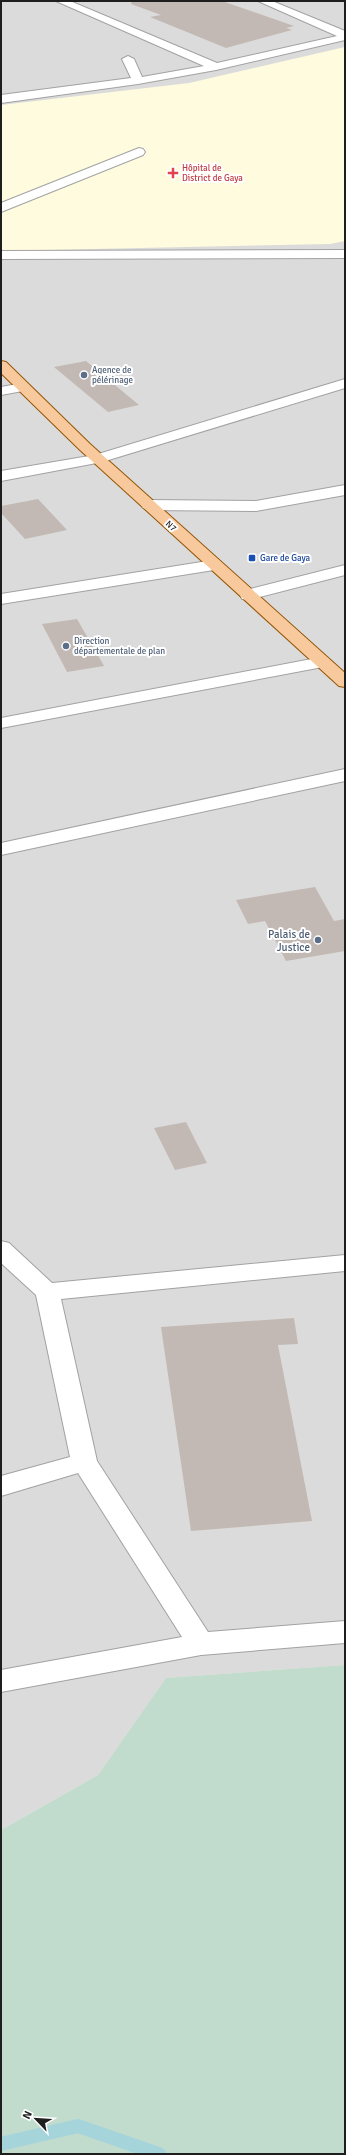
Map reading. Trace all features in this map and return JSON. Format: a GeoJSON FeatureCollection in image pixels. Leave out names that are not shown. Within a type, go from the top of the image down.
{"type":"FeatureCollection","features":[{"type":"Feature","properties":{"kind":"main road","name":"N7"},"geometry":{"type":"LineString","coordinates":[[1,365],[97,459],[345,682]]}},
{"type":"Feature","properties":{"kind":"street"},"geometry":{"type":"LineString","coordinates":[[62,1],[216,66]]}},
{"type":"Feature","properties":{"kind":"street"},"geometry":{"type":"LineString","coordinates":[[262,1],[345,36]]}},
{"type":"Feature","properties":{"kind":"street"},"geometry":{"type":"LineString","coordinates":[[1,99],[138,81],[216,66],[345,36]]}},
{"type":"Feature","properties":{"kind":"street"},"geometry":{"type":"LineString","coordinates":[[128,59],[138,81]]}},
{"type":"Feature","properties":{"kind":"street"},"geometry":{"type":"LineString","coordinates":[[1,208],[139,152]]}},
{"type":"Feature","properties":{"kind":"street"},"geometry":{"type":"LineString","coordinates":[[1,255],[345,254]]}},
{"type":"Feature","properties":{"kind":"street"},"geometry":{"type":"LineString","coordinates":[[1,476],[97,459],[345,383]]}},
{"type":"Feature","properties":{"kind":"street"},"geometry":{"type":"LineString","coordinates":[[1,391],[23,387]]}},
{"type":"Feature","properties":{"kind":"street"},"geometry":{"type":"LineString","coordinates":[[149,505],[256,506],[343,492]]}},
{"type":"Feature","properties":{"kind":"street"},"geometry":{"type":"LineString","coordinates":[[1,599],[214,565]]}},
{"type":"Feature","properties":{"kind":"street"},"geometry":{"type":"LineString","coordinates":[[248,594],[345,570]]}},
{"type":"Feature","properties":{"kind":"street"},"geometry":{"type":"LineString","coordinates":[[1,723],[322,662]]}},
{"type":"Feature","properties":{"kind":"street"},"geometry":{"type":"LineString","coordinates":[[1,849],[345,775]]}},
{"type":"Feature","properties":{"kind":"street"},"geometry":{"type":"LineString","coordinates":[[1,1250],[47,1292],[84,1462],[201,1644]]}},
{"type":"Feature","properties":{"kind":"street"},"geometry":{"type":"LineString","coordinates":[[47,1292],[345,1263]]}},
{"type":"Feature","properties":{"kind":"street"},"geometry":{"type":"LineString","coordinates":[[1,1486],[84,1462]]}},
{"type":"Feature","properties":{"kind":"street"},"geometry":{"type":"LineString","coordinates":[[1,1681],[201,1644],[345,1632]]}},
{"type":"Feature","properties":{"kind":"shaded area"},"geometry":{"type":"Polygon","coordinates":[[[1,1],[345,1],[345,1665],[166,1678],[98,1775],[1,1830],[1,1]]]}},
{"type":"Feature","properties":{"kind":"shaded area","name":"Hôpital de District de Gaya"},"geometry":{"type":"Polygon","coordinates":[[[345,47],[345,241],[330,244],[1,251],[1,105],[189,83],[345,47]]]}},
{"type":"Feature","properties":{"kind":"green space"},"geometry":{"type":"Polygon","coordinates":[[[345,1665],[345,2154],[1,2154],[1,1830],[98,1775],[166,1678],[345,1665]]]}},
{"type":"Feature","properties":{"kind":"building"},"geometry":{"type":"Polygon","coordinates":[[[132,1],[222,1],[294,26],[286,28],[292,30],[226,48],[150,17],[161,15],[131,4],[132,1]]]}},
{"type":"Feature","properties":{"kind":"building"},"geometry":{"type":"Polygon","coordinates":[[[86,361],[139,405],[108,412],[54,367],[86,361]]]}},
{"type":"Feature","properties":{"kind":"building"},"geometry":{"type":"Polygon","coordinates":[[[38,499],[67,530],[25,539],[1,513],[1,506],[38,499]]]}},
{"type":"Feature","properties":{"kind":"building"},"geometry":{"type":"Polygon","coordinates":[[[77,619],[104,666],[67,672],[42,624],[77,619]]]}},
{"type":"Feature","properties":{"kind":"building"},"geometry":{"type":"Polygon","coordinates":[[[315,887],[334,921],[345,919],[345,951],[286,961],[265,921],[248,924],[236,900],[315,887]]]}},
{"type":"Feature","properties":{"kind":"building"},"geometry":{"type":"Polygon","coordinates":[[[186,1122],[207,1163],[175,1170],[154,1128],[186,1122]]]}},
{"type":"Feature","properties":{"kind":"building"},"geometry":{"type":"Polygon","coordinates":[[[294,1318],[298,1344],[278,1345],[312,1521],[191,1531],[161,1327],[294,1318]]]}},
{"type":"Feature","properties":{"kind":"waterway"},"geometry":{"type":"LineString","coordinates":[[1,2144],[78,2126],[159,2154]]}},
{"type":"Feature","properties":{"kind":"place","name":"Hôpital de District de Gaya"},"geometry":{"type":"Point","coordinates":[173,173]}},
{"type":"Feature","properties":{"kind":"place","name":"Agence de pélérinage"},"geometry":{"type":"Point","coordinates":[84,375]}},
{"type":"Feature","properties":{"kind":"place","name":"Gare de Gaya"},"geometry":{"type":"Point","coordinates":[252,558]}},
{"type":"Feature","properties":{"kind":"place","name":"Direction départementale de plan"},"geometry":{"type":"Point","coordinates":[66,646]}},
{"type":"Feature","properties":{"kind":"place","name":"Palais de Justice"},"geometry":{"type":"Point","coordinates":[318,940]}}]}
